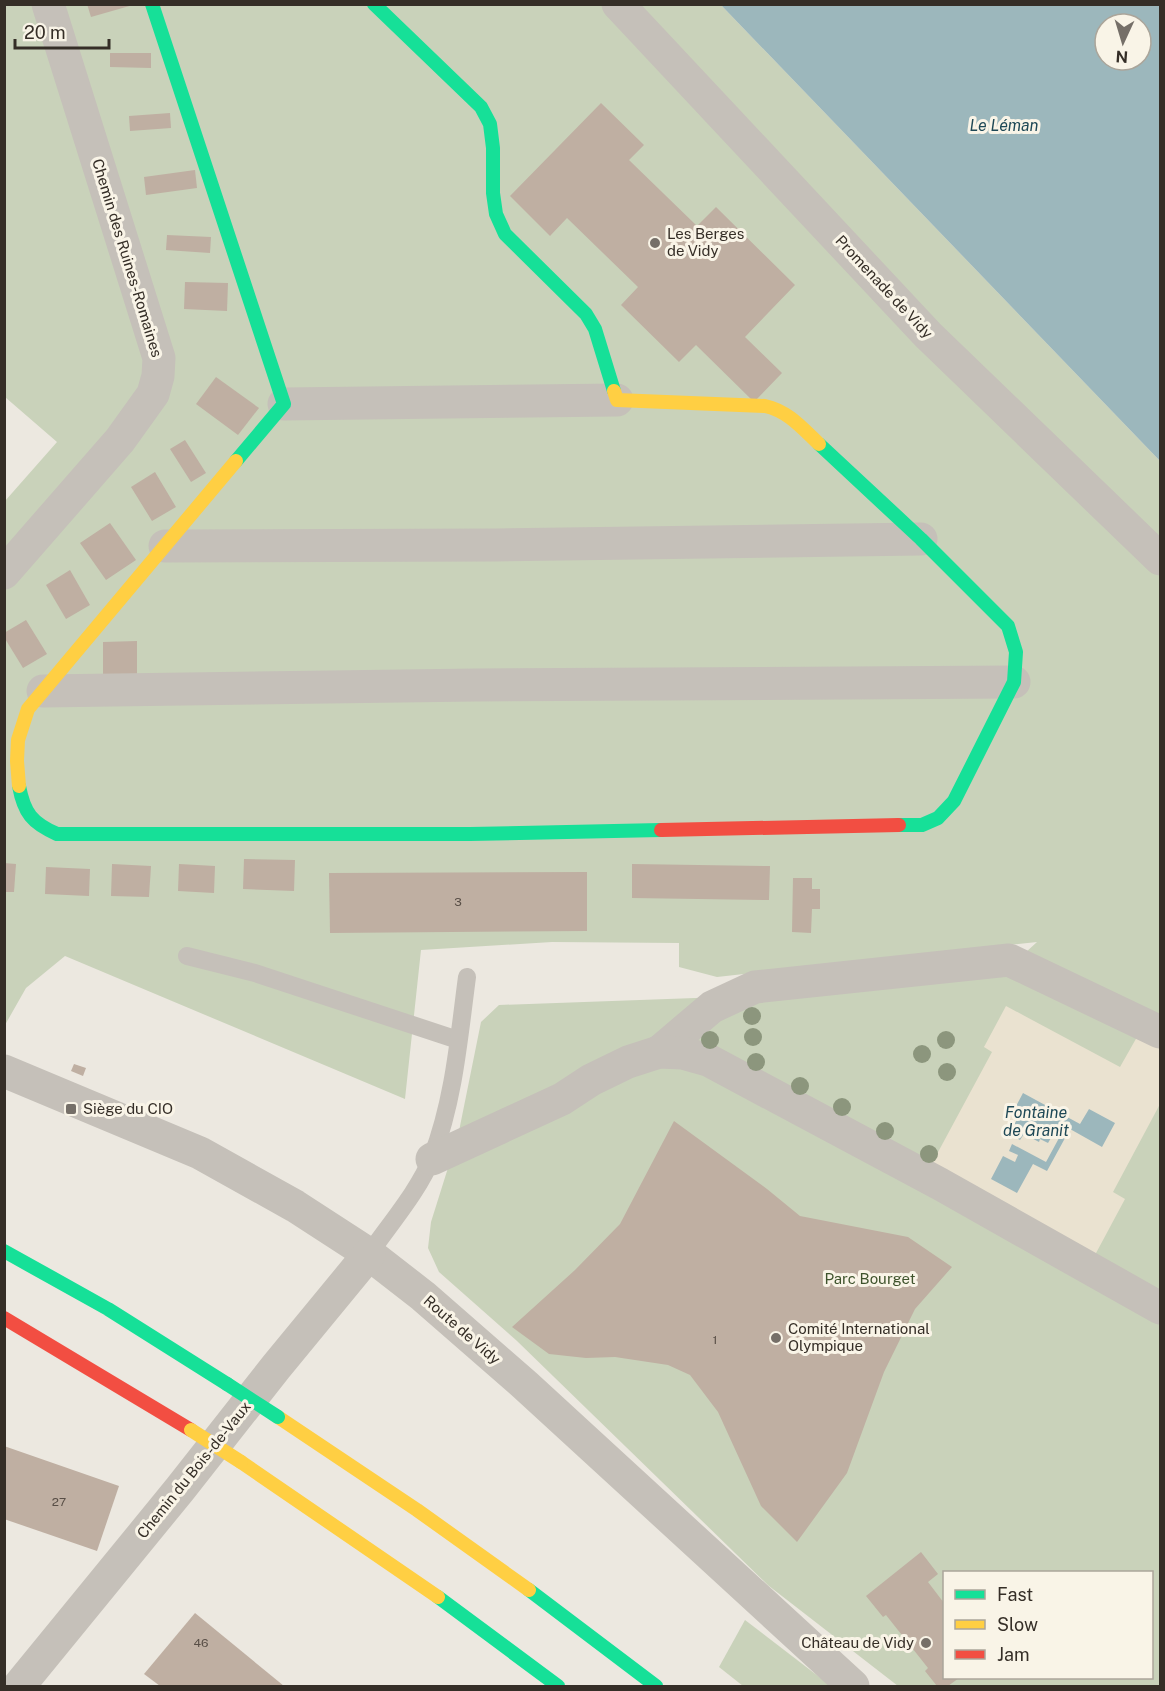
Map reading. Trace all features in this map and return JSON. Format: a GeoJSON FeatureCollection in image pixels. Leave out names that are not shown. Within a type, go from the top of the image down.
{"type":"FeatureCollection","features":[{"type":"Feature","properties":{"kind":"main road"},"geometry":{"type":"LineString","coordinates":[[152,4],[284,404],[28,710],[20,734],[18,763],[20,792],[27,813],[40,826],[57,834],[470,834],[922,825],[938,818],[954,801],[1014,682],[1016,652],[1008,626],[921,539],[791,418],[775,408],[618,400],[595,329],[586,314],[505,234],[496,214],[493,193],[493,148],[490,124],[481,107],[374,4]]}},
{"type":"Feature","properties":{"kind":"main road"},"geometry":{"type":"LineString","coordinates":[[4,1251],[108,1309],[278,1417],[417,1510],[514,1579],[656,1686]]}},
{"type":"Feature","properties":{"kind":"main road"},"geometry":{"type":"LineString","coordinates":[[4,1318],[54,1346],[241,1462],[426,1588],[558,1686]]}},
{"type":"Feature","properties":{"kind":"street","name":"Chemin des Ruines-Romaines"},"geometry":{"type":"LineString","coordinates":[[4,573],[120,440],[153,394],[158,376],[159,358],[48,4]]}},
{"type":"Feature","properties":{"kind":"street","name":"Promenade de Vidy"},"geometry":{"type":"LineString","coordinates":[[618,4],[928,335],[1161,560]]}},
{"type":"Feature","properties":{"kind":"street"},"geometry":{"type":"LineString","coordinates":[[284,404],[618,400]]}},
{"type":"Feature","properties":{"kind":"street"},"geometry":{"type":"LineString","coordinates":[[165,546],[484,545],[921,539]]}},
{"type":"Feature","properties":{"kind":"street"},"geometry":{"type":"LineString","coordinates":[[43,691],[476,685],[1014,682]]}},
{"type":"Feature","properties":{"kind":"street"},"geometry":{"type":"LineString","coordinates":[[432,1159],[562,1099],[591,1080],[619,1066],[659,1052],[712,1007],[755,987],[1009,960],[1161,1032]]}},
{"type":"Feature","properties":{"kind":"street"},"geometry":{"type":"LineString","coordinates":[[659,1052],[682,1053],[708,1060],[942,1179],[1161,1308]]}},
{"type":"Feature","properties":{"kind":"street","name":"Route de Vidy"},"geometry":{"type":"LineString","coordinates":[[4,1071],[200,1153],[295,1206],[369,1254],[423,1296],[525,1385],[853,1686]]}},
{"type":"Feature","properties":{"kind":"street","name":"Chemin du Bois-de-Vaux"},"geometry":{"type":"LineString","coordinates":[[19,1686],[369,1254]]}},
{"type":"Feature","properties":{"kind":"lane"},"geometry":{"type":"LineString","coordinates":[[187,956],[255,973],[458,1040]]}},
{"type":"Feature","properties":{"kind":"lane"},"geometry":{"type":"LineString","coordinates":[[369,1254],[412,1194],[432,1159],[454,1069],[467,976]]}},
{"type":"Feature","properties":{"kind":"green space","name":"Parc Bourget"},"geometry":{"type":"Polygon","coordinates":[[[4,5],[721,5],[1160,461],[1160,1686],[898,1686],[769,1586],[517,1341],[439,1272],[428,1248],[431,1222],[458,1136],[481,1022],[499,1005],[723,997],[999,977],[1037,942],[717,977],[679,967],[679,943],[552,942],[421,950],[405,1099],[65,956],[26,988],[5,1025],[5,501],[57,442],[5,397],[4,5]]]}},
{"type":"Feature","properties":{"kind":"green space"},"geometry":{"type":"Polygon","coordinates":[[[745,1620],[831,1686],[743,1686],[719,1667],[745,1620]]]}},
{"type":"Feature","properties":{"kind":"shaded area"},"geometry":{"type":"Polygon","coordinates":[[[1006,1006],[1120,1067],[1137,1037],[1160,1049],[1160,1104],[1113,1192],[1125,1199],[1095,1255],[930,1167],[992,1052],[984,1047],[1006,1006]]]}},
{"type":"Feature","properties":{"kind":"water","name":"Le Léman"},"geometry":{"type":"Polygon","coordinates":[[[721,5],[1160,5],[1160,461],[721,5]]]}},
{"type":"Feature","properties":{"kind":"water","name":"Fontaine de Granit"},"geometry":{"type":"Polygon","coordinates":[[[1023,1093],[1080,1124],[1089,1109],[1115,1123],[1102,1147],[1070,1129],[1047,1171],[1033,1164],[1017,1193],[991,1179],[1003,1156],[1015,1162],[1018,1155],[1009,1151],[1012,1144],[1046,1162],[1065,1127],[1059,1124],[1048,1143],[1040,1139],[1039,1142],[1024,1134],[1020,1140],[1009,1134],[1020,1114],[1014,1110],[1023,1093]]]}},
{"type":"Feature","properties":{"kind":"building"},"geometry":{"type":"Polygon","coordinates":[[[87,4],[133,4],[133,5],[91,17],[87,4]]]}},
{"type":"Feature","properties":{"kind":"building"},"geometry":{"type":"Polygon","coordinates":[[[110,53],[151,53],[151,68],[110,67],[110,53]]]}},
{"type":"Feature","properties":{"kind":"building"},"geometry":{"type":"Polygon","coordinates":[[[601,103],[644,145],[629,160],[697,226],[716,207],[795,285],[745,337],[782,373],[754,402],[696,345],[679,362],[621,305],[638,287],[567,218],[550,236],[510,196],[601,103]]]}},
{"type":"Feature","properties":{"kind":"building"},"geometry":{"type":"Polygon","coordinates":[[[170,113],[171,128],[130,131],[129,116],[170,113]]]}},
{"type":"Feature","properties":{"kind":"building"},"geometry":{"type":"Polygon","coordinates":[[[195,170],[197,188],[146,195],[144,177],[195,170]]]}},
{"type":"Feature","properties":{"kind":"building"},"geometry":{"type":"Polygon","coordinates":[[[167,235],[211,237],[210,253],[166,250],[167,235]]]}},
{"type":"Feature","properties":{"kind":"building"},"geometry":{"type":"Polygon","coordinates":[[[185,282],[228,283],[227,311],[184,309],[185,282]]]}},
{"type":"Feature","properties":{"kind":"building"},"geometry":{"type":"Polygon","coordinates":[[[216,377],[259,408],[238,435],[196,404],[216,377]]]}},
{"type":"Feature","properties":{"kind":"building"},"geometry":{"type":"Polygon","coordinates":[[[185,440],[206,473],[191,482],[170,449],[185,440]]]}},
{"type":"Feature","properties":{"kind":"building"},"geometry":{"type":"Polygon","coordinates":[[[155,472],[176,507],[152,521],[131,487],[155,472]]]}},
{"type":"Feature","properties":{"kind":"building"},"geometry":{"type":"Polygon","coordinates":[[[110,523],[136,560],[106,580],[80,543],[110,523]]]}},
{"type":"Feature","properties":{"kind":"building"},"geometry":{"type":"Polygon","coordinates":[[[70,570],[90,605],[66,619],[46,585],[70,570]]]}},
{"type":"Feature","properties":{"kind":"building"},"geometry":{"type":"Polygon","coordinates":[[[26,620],[47,654],[23,668],[4,637],[4,633],[26,620]]]}},
{"type":"Feature","properties":{"kind":"building"},"geometry":{"type":"Polygon","coordinates":[[[137,641],[137,676],[103,676],[103,642],[137,641]]]}},
{"type":"Feature","properties":{"kind":"building"},"geometry":{"type":"Polygon","coordinates":[[[244,859],[295,860],[294,891],[243,889],[244,859]]]}},
{"type":"Feature","properties":{"kind":"building"},"geometry":{"type":"Polygon","coordinates":[[[4,863],[16,864],[14,892],[4,892],[4,863]]]}},
{"type":"Feature","properties":{"kind":"building"},"geometry":{"type":"Polygon","coordinates":[[[112,864],[151,866],[149,897],[111,896],[112,864]]]}},
{"type":"Feature","properties":{"kind":"building"},"geometry":{"type":"Polygon","coordinates":[[[179,864],[215,866],[214,893],[178,891],[179,864]]]}},
{"type":"Feature","properties":{"kind":"building"},"geometry":{"type":"Polygon","coordinates":[[[632,864],[770,866],[769,900],[632,898],[632,864]]]}},
{"type":"Feature","properties":{"kind":"building"},"geometry":{"type":"Polygon","coordinates":[[[46,867],[90,869],[89,896],[45,894],[46,867]]]}},
{"type":"Feature","properties":{"kind":"building"},"geometry":{"type":"Polygon","coordinates":[[[587,872],[587,931],[330,933],[329,873],[587,872]]]}},
{"type":"Feature","properties":{"kind":"building"},"geometry":{"type":"Polygon","coordinates":[[[793,878],[812,878],[812,889],[820,889],[820,909],[812,909],[811,933],[792,932],[793,878]]]}},
{"type":"Feature","properties":{"kind":"building"},"geometry":{"type":"Polygon","coordinates":[[[74,1064],[86,1068],[83,1076],[71,1071],[74,1064]]]}},
{"type":"Feature","properties":{"kind":"building"},"geometry":{"type":"Polygon","coordinates":[[[674,1121],[800,1216],[908,1237],[952,1267],[915,1309],[884,1372],[847,1473],[797,1542],[761,1506],[718,1412],[690,1375],[668,1365],[615,1357],[586,1358],[549,1354],[512,1327],[575,1270],[620,1224],[674,1121]]]}},
{"type":"Feature","properties":{"kind":"building"},"geometry":{"type":"Polygon","coordinates":[[[4,1446],[119,1486],[97,1551],[4,1519],[4,1446]]]}},
{"type":"Feature","properties":{"kind":"building","name":"Château de Vidy"},"geometry":{"type":"Polygon","coordinates":[[[921,1552],[938,1574],[928,1582],[943,1602],[943,1679],[958,1679],[948,1686],[937,1686],[925,1671],[928,1668],[886,1615],[883,1617],[866,1596],[921,1552]]]}},
{"type":"Feature","properties":{"kind":"building"},"geometry":{"type":"Polygon","coordinates":[[[195,1613],[284,1686],[160,1686],[144,1674],[195,1613]]]}},
{"type":"Feature","properties":{"kind":"traffic: fast"},"geometry":{"type":"LineString","coordinates":[[152,4],[284,404],[236,461]]}},
{"type":"Feature","properties":{"kind":"traffic: fast"},"geometry":{"type":"LineString","coordinates":[[374,4],[481,107],[490,124],[493,148],[493,193],[496,214],[505,234],[586,314],[595,329],[614,391]]}},
{"type":"Feature","properties":{"kind":"traffic: fast"},"geometry":{"type":"LineString","coordinates":[[819,444],[921,539],[1008,626],[1016,652],[1014,682],[954,801],[938,818],[922,825],[899,825]]}},
{"type":"Feature","properties":{"kind":"traffic: fast"},"geometry":{"type":"LineString","coordinates":[[19,786],[30,816],[41,826],[57,834],[470,834],[661,830]]}},
{"type":"Feature","properties":{"kind":"traffic: fast"},"geometry":{"type":"LineString","coordinates":[[4,1251],[108,1309],[227,1384]]}},
{"type":"Feature","properties":{"kind":"traffic: fast"},"geometry":{"type":"LineString","coordinates":[[227,1384],[278,1417]]}},
{"type":"Feature","properties":{"kind":"traffic: fast"},"geometry":{"type":"LineString","coordinates":[[529,1590],[656,1686]]}},
{"type":"Feature","properties":{"kind":"traffic: fast"},"geometry":{"type":"LineString","coordinates":[[438,1597],[558,1686]]}},
{"type":"Feature","properties":{"kind":"traffic: slow"},"geometry":{"type":"LineString","coordinates":[[614,391],[617,400],[773,408],[801,426],[819,444]]}},
{"type":"Feature","properties":{"kind":"traffic: slow"},"geometry":{"type":"LineString","coordinates":[[19,786],[18,740],[28,709],[236,461]]}},
{"type":"Feature","properties":{"kind":"traffic: slow"},"geometry":{"type":"LineString","coordinates":[[278,1417],[417,1510],[529,1590]]}},
{"type":"Feature","properties":{"kind":"traffic: slow"},"geometry":{"type":"LineString","coordinates":[[191,1430],[241,1462]]}},
{"type":"Feature","properties":{"kind":"traffic: slow"},"geometry":{"type":"LineString","coordinates":[[241,1462],[438,1597]]}},
{"type":"Feature","properties":{"kind":"traffic: jam"},"geometry":{"type":"LineString","coordinates":[[661,830],[899,825]]}},
{"type":"Feature","properties":{"kind":"traffic: jam"},"geometry":{"type":"LineString","coordinates":[[4,1318],[191,1430]]}},
{"type":"Feature","properties":{"kind":"place","name":"Les Berges de Vidy"},"geometry":{"type":"Point","coordinates":[655,243]}},
{"type":"Feature","properties":{"kind":"place","name":"Siège du CIO"},"geometry":{"type":"Point","coordinates":[71,1109]}},
{"type":"Feature","properties":{"kind":"place","name":"Comité International Olympique"},"geometry":{"type":"Point","coordinates":[776,1338]}},
{"type":"Feature","properties":{"kind":"place","name":"Château de Vidy"},"geometry":{"type":"Point","coordinates":[926,1643]}}]}
